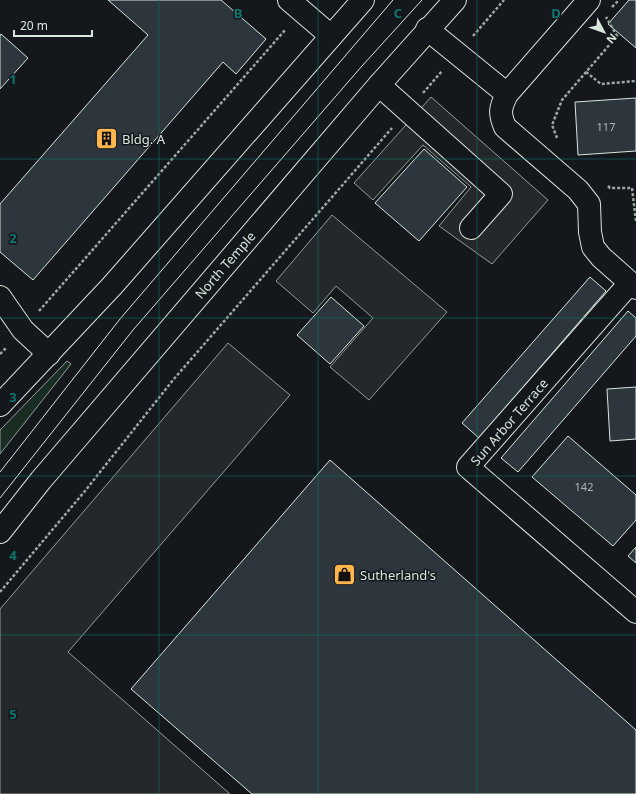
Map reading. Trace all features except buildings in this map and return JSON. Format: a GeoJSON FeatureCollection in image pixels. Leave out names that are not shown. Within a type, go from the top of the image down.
{"type":"FeatureCollection","features":[{"type":"Feature","properties":{"kind":"main road"},"geometry":{"type":"LineString","coordinates":[[289,0],[331,36]]}},
{"type":"Feature","properties":{"kind":"main road"},"geometry":{"type":"LineString","coordinates":[[0,404],[112,286],[363,0]]}},
{"type":"Feature","properties":{"kind":"main road","name":"North Temple"},"geometry":{"type":"LineString","coordinates":[[0,532],[41,480],[379,84],[427,29],[455,0]]}},
{"type":"Feature","properties":{"kind":"main road","name":"Sun Arbor Terrace"},"geometry":{"type":"LineString","coordinates":[[589,0],[507,94],[501,107],[501,117],[505,127],[582,194],[589,204],[590,232],[593,247],[600,257],[633,285],[468,467],[636,612]]}},
{"type":"Feature","properties":{"kind":"main road"},"geometry":{"type":"LineString","coordinates":[[427,29],[507,94]]}},
{"type":"Feature","properties":{"kind":"main road"},"geometry":{"type":"LineString","coordinates":[[379,84],[501,194],[471,228]]}},
{"type":"Feature","properties":{"kind":"main road"},"geometry":{"type":"LineString","coordinates":[[0,297],[23,330],[49,354]]}},
{"type":"Feature","properties":{"kind":"path"},"geometry":{"type":"LineString","coordinates":[[0,592],[85,492],[178,375],[504,0]]}},
{"type":"Feature","properties":{"kind":"path"},"geometry":{"type":"LineString","coordinates":[[558,142],[552,125],[562,100],[617,36],[605,16],[619,0]]}},
{"type":"Feature","properties":{"kind":"path"},"geometry":{"type":"LineString","coordinates":[[37,313],[281,35]]}},
{"type":"Feature","properties":{"kind":"path"},"geometry":{"type":"LineString","coordinates":[[586,72],[601,84],[636,81]]}},
{"type":"Feature","properties":{"kind":"path"},"geometry":{"type":"LineString","coordinates":[[604,183],[610,188],[632,188],[636,221]]}},
{"type":"Feature","properties":{"kind":"green space"},"geometry":{"type":"Polygon","coordinates":[[[67,361],[71,364],[0,454],[0,430],[67,361]]]}},
{"type":"Feature","properties":{"kind":"shaded area"},"geometry":{"type":"Polygon","coordinates":[[[431,97],[548,200],[492,264],[439,226],[471,187],[423,145],[373,200],[354,183],[431,97]]]}},
{"type":"Feature","properties":{"kind":"shaded area"},"geometry":{"type":"Polygon","coordinates":[[[332,215],[447,312],[369,400],[330,367],[373,318],[336,286],[313,313],[276,281],[332,215]]]}},
{"type":"Feature","properties":{"kind":"shaded area"},"geometry":{"type":"Polygon","coordinates":[[[228,343],[290,395],[68,652],[230,794],[0,794],[0,609],[228,343]]]}},
{"type":"Feature","properties":{"kind":"tram line"},"geometry":{"type":"LineString","coordinates":[[0,472],[120,319],[393,0]]}},
{"type":"Feature","properties":{"kind":"tram line"},"geometry":{"type":"LineString","coordinates":[[0,498],[133,330],[362,66],[422,0]]}},
{"type":"Feature","properties":{"kind":"place","name":"Bldg. A"},"geometry":{"type":"Point","coordinates":[106,139]}},
{"type":"Feature","properties":{"kind":"place","name":"Sutherland's"},"geometry":{"type":"Point","coordinates":[345,575]}}]}
